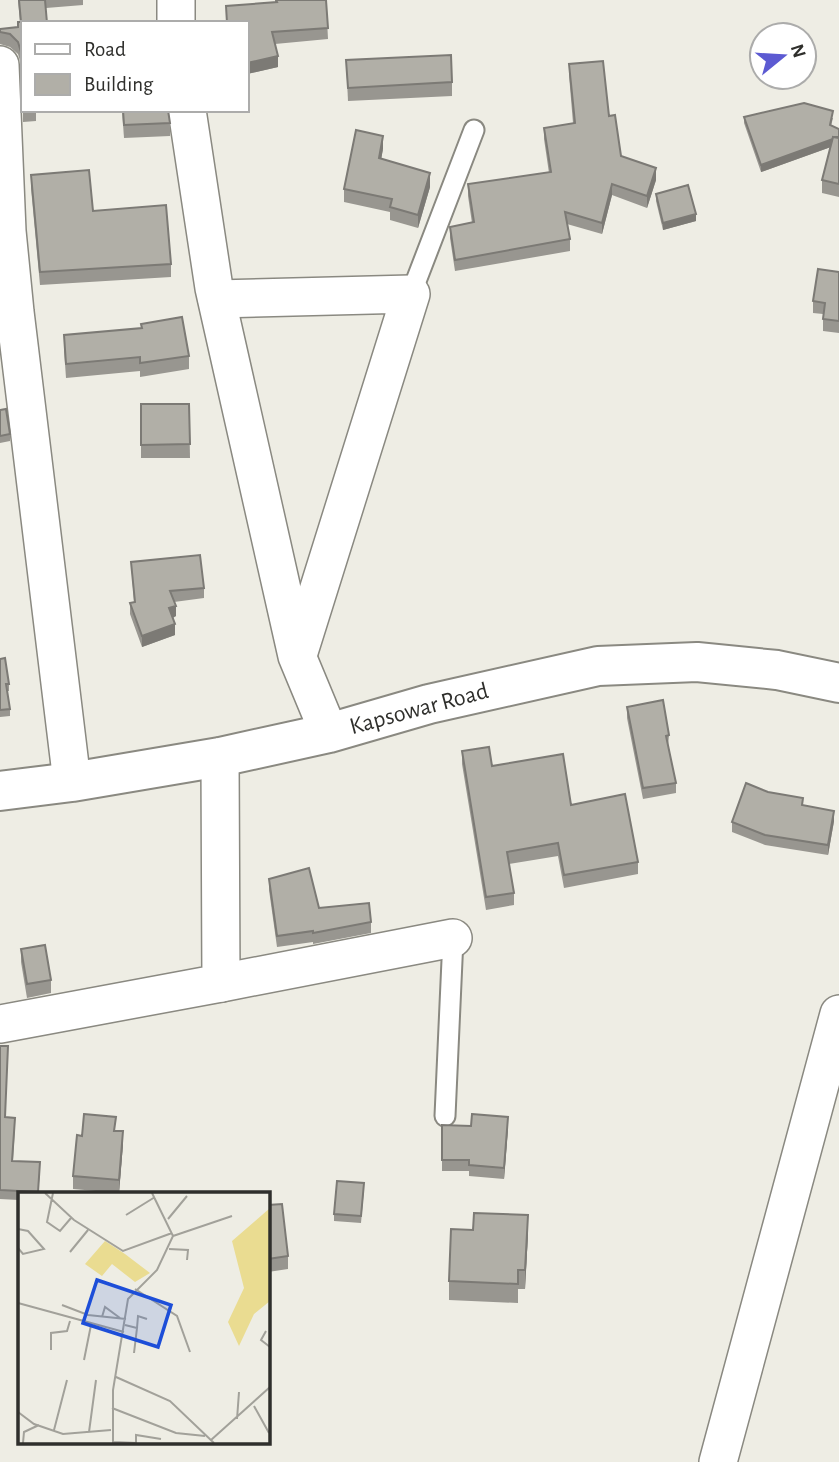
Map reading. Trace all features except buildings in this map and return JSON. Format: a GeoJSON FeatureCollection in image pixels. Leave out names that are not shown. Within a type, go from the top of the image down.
{"type":"FeatureCollection","features":[{"type":"Feature","properties":{"kind":"main road","name":"Kapsowar Road"},"geometry":{"type":"LineString","coordinates":[[0,791],[72,782],[220,757],[329,733],[429,704],[598,666],[698,662],[777,670],[839,683]]}},
{"type":"Feature","properties":{"kind":"street"},"geometry":{"type":"LineString","coordinates":[[176,0],[176,21]]}},
{"type":"Feature","properties":{"kind":"street"},"geometry":{"type":"LineString","coordinates":[[0,65],[7,231],[7,313],[72,782]]}},
{"type":"Feature","properties":{"kind":"street"},"geometry":{"type":"LineString","coordinates":[[187,112],[217,299],[298,656],[329,733]]}},
{"type":"Feature","properties":{"kind":"street"},"geometry":{"type":"LineString","coordinates":[[217,299],[411,294],[298,656]]}},
{"type":"Feature","properties":{"kind":"street"},"geometry":{"type":"LineString","coordinates":[[220,757],[222,983]]}},
{"type":"Feature","properties":{"kind":"street"},"geometry":{"type":"LineString","coordinates":[[0,1024],[453,938]]}},
{"type":"Feature","properties":{"kind":"street"},"geometry":{"type":"LineString","coordinates":[[719,1462],[839,1014]]}},
{"type":"Feature","properties":{"kind":"lane"},"geometry":{"type":"LineString","coordinates":[[411,294],[474,130]]}},
{"type":"Feature","properties":{"kind":"lane"},"geometry":{"type":"LineString","coordinates":[[445,1116],[453,938]]}}]}
